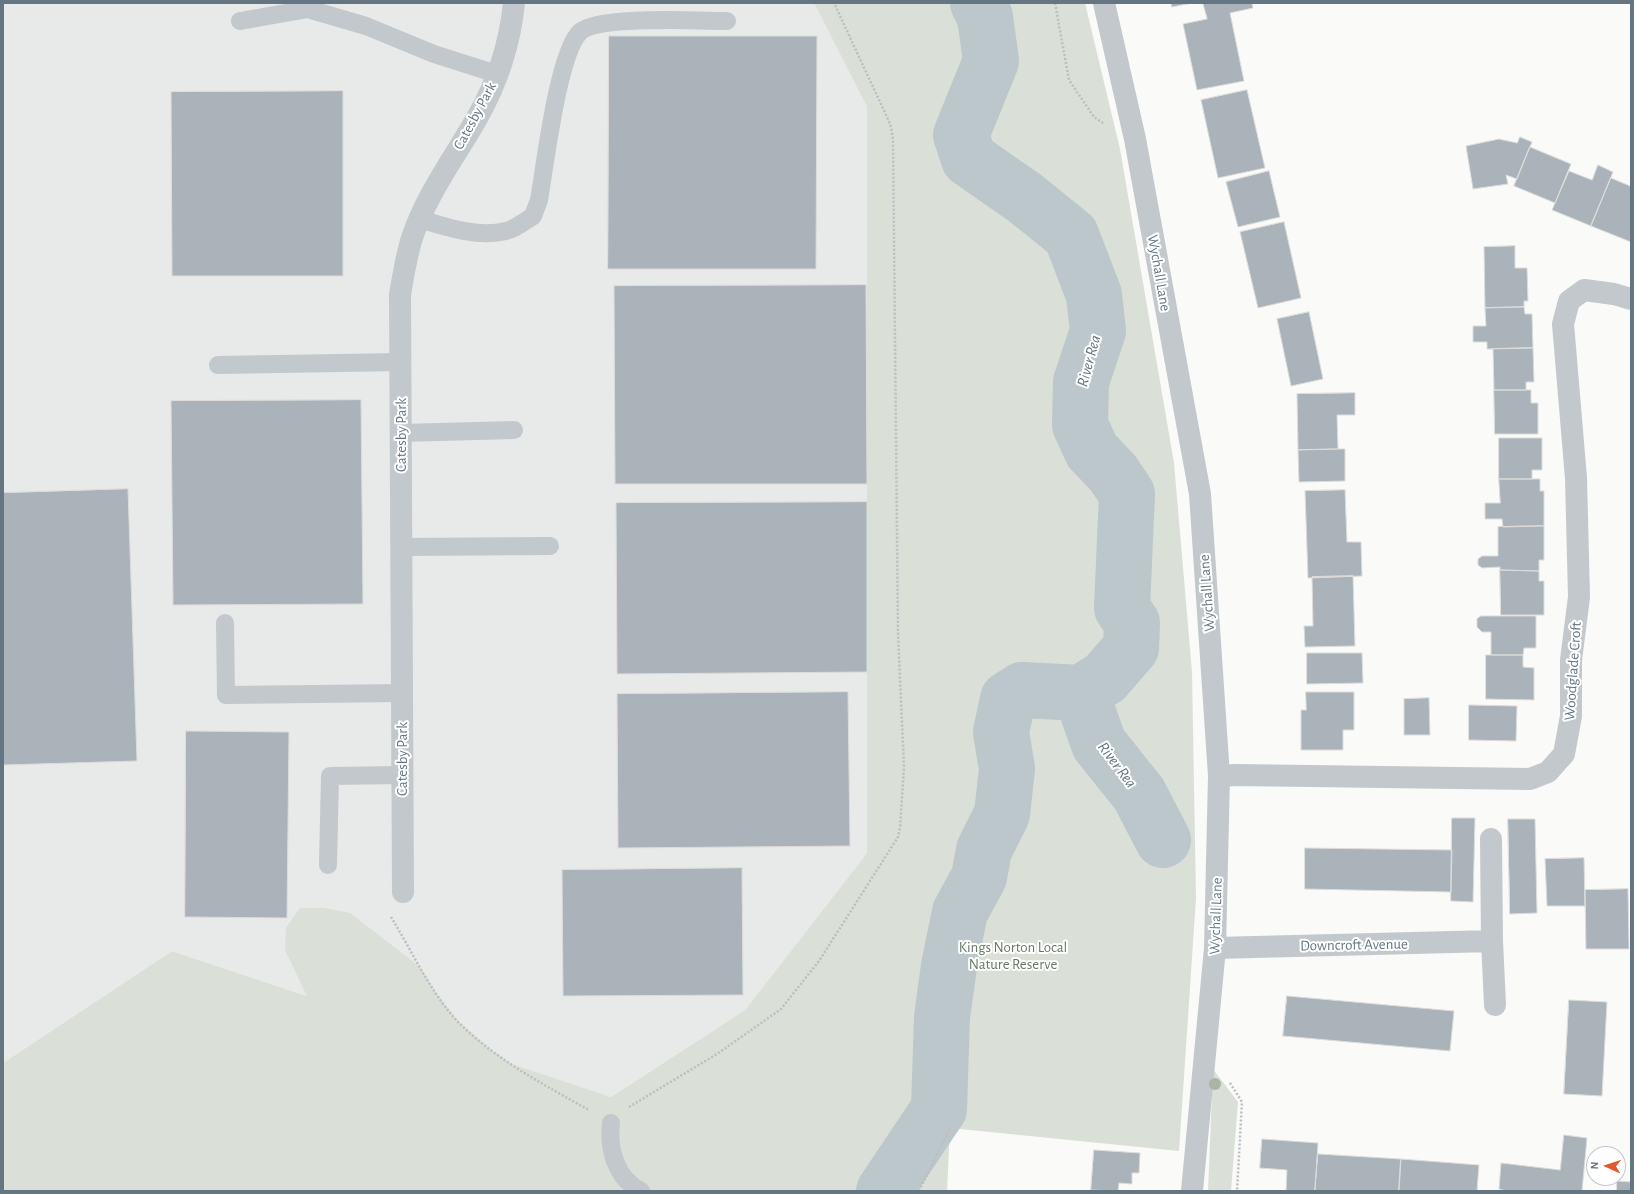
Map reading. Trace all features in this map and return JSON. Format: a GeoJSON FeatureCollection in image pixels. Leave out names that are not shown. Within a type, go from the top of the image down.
{"type":"FeatureCollection","features":[{"type":"Feature","properties":{"kind":"street","name":"Catesby Park"},"geometry":{"type":"LineString","coordinates":[[403,892],[400,295],[412,237],[435,188],[478,117],[497,74],[510,32],[514,3]]}},
{"type":"Feature","properties":{"kind":"street","name":"Wychall Lane"},"geometry":{"type":"LineString","coordinates":[[1104,3],[1135,139],[1200,494],[1219,776],[1215,948],[1192,1191]]}},
{"type":"Feature","properties":{"kind":"street","name":"Woodglade Croft"},"geometry":{"type":"LineString","coordinates":[[1219,776],[1530,779],[1548,772],[1564,754],[1571,716],[1571,660],[1580,597],[1576,478],[1563,324],[1570,301],[1584,290],[1614,294],[1631,299]]}},
{"type":"Feature","properties":{"kind":"street"},"geometry":{"type":"LineString","coordinates":[[1491,839],[1492,941],[1495,1005]]}},
{"type":"Feature","properties":{"kind":"street","name":"Downcroft Avenue"},"geometry":{"type":"LineString","coordinates":[[1215,948],[1492,941]]}},
{"type":"Feature","properties":{"kind":"lane"},"geometry":{"type":"LineString","coordinates":[[240,21],[308,9],[366,26],[434,54],[497,74]]}},
{"type":"Feature","properties":{"kind":"lane"},"geometry":{"type":"LineString","coordinates":[[420,220],[461,230],[486,232],[506,231],[533,216],[539,200],[559,86],[570,48],[580,31],[599,24],[620,21],[728,21]]}},
{"type":"Feature","properties":{"kind":"lane"},"geometry":{"type":"LineString","coordinates":[[218,365],[400,362]]}},
{"type":"Feature","properties":{"kind":"lane"},"geometry":{"type":"LineString","coordinates":[[401,433],[514,430]]}},
{"type":"Feature","properties":{"kind":"lane"},"geometry":{"type":"LineString","coordinates":[[402,547],[550,546]]}},
{"type":"Feature","properties":{"kind":"lane"},"geometry":{"type":"LineString","coordinates":[[225,622],[226,695],[402,692]]}},
{"type":"Feature","properties":{"kind":"lane"},"geometry":{"type":"LineString","coordinates":[[328,865],[330,776],[402,775]]}},
{"type":"Feature","properties":{"kind":"lane"},"geometry":{"type":"LineString","coordinates":[[611,1124],[611,1149],[622,1175],[634,1188],[641,1191]]}},
{"type":"Feature","properties":{"kind":"path"},"geometry":{"type":"LineString","coordinates":[[388,913],[437,994],[458,1021],[488,1048],[556,1092],[611,1124],[615,1117],[624,1110],[717,1054],[781,1009],[819,961],[898,837],[900,828],[904,768],[898,633],[893,140],[891,127],[887,117],[834,3]]}},
{"type":"Feature","properties":{"kind":"path"},"geometry":{"type":"LineString","coordinates":[[1055,3],[1069,80],[1094,117]]}},
{"type":"Feature","properties":{"kind":"path"},"geometry":{"type":"LineString","coordinates":[[1230,1082],[1242,1102],[1237,1191]]}},
{"type":"Feature","properties":{"kind":"path"},"geometry":{"type":"LineString","coordinates":[[919,1191],[950,1128]]}},
{"type":"Feature","properties":{"kind":"shaded area"},"geometry":{"type":"Polygon","coordinates":[[[3,3],[814,3],[867,107],[867,853],[745,1010],[611,1097],[172,951],[3,1063],[3,3]]]}},
{"type":"Feature","properties":{"kind":"green space","name":"Kings Norton Local Nature Reserve"},"geometry":{"type":"Polygon","coordinates":[[[814,3],[1085,3],[1120,149],[1174,463],[1192,672],[1196,898],[1179,1151],[950,1128],[947,1191],[3,1191],[3,1063],[172,951],[307,996],[285,950],[286,928],[300,908],[324,908],[350,913],[420,967],[437,994],[458,1021],[489,1048],[512,1064],[611,1097],[745,1010],[867,853],[867,107],[814,3]]]}},
{"type":"Feature","properties":{"kind":"green space"},"geometry":{"type":"Polygon","coordinates":[[[1213,1069],[1238,1102],[1231,1191],[1208,1191],[1213,1069]]]}},
{"type":"Feature","properties":{"kind":"building"},"geometry":{"type":"Polygon","coordinates":[[[1171,3],[1192,3],[1172,7],[1171,3]]]}},
{"type":"Feature","properties":{"kind":"building"},"geometry":{"type":"Polygon","coordinates":[[[1203,3],[1252,3],[1253,8],[1230,13],[1244,81],[1197,90],[1183,24],[1207,19],[1203,3]]]}},
{"type":"Feature","properties":{"kind":"building"},"geometry":{"type":"Polygon","coordinates":[[[609,36],[817,36],[816,269],[608,269],[609,36]]]}},
{"type":"Feature","properties":{"kind":"building"},"geometry":{"type":"Polygon","coordinates":[[[1247,90],[1265,168],[1218,178],[1201,100],[1247,90]]]}},
{"type":"Feature","properties":{"kind":"building"},"geometry":{"type":"Polygon","coordinates":[[[343,91],[343,276],[172,276],[171,92],[343,91]]]}},
{"type":"Feature","properties":{"kind":"building"},"geometry":{"type":"Polygon","coordinates":[[[1520,137],[1532,142],[1517,179],[1506,175],[1508,184],[1473,189],[1466,146],[1499,139],[1517,143],[1520,137]]]}},
{"type":"Feature","properties":{"kind":"building"},"geometry":{"type":"Polygon","coordinates":[[[1530,147],[1571,164],[1555,203],[1514,186],[1530,147]]]}},
{"type":"Feature","properties":{"kind":"building"},"geometry":{"type":"Polygon","coordinates":[[[1598,165],[1613,172],[1591,226],[1552,210],[1569,171],[1592,180],[1598,165]]]}},
{"type":"Feature","properties":{"kind":"building"},"geometry":{"type":"Polygon","coordinates":[[[1269,171],[1280,217],[1238,227],[1226,182],[1269,171]]]}},
{"type":"Feature","properties":{"kind":"building"},"geometry":{"type":"Polygon","coordinates":[[[1611,178],[1630,186],[1631,184],[1631,242],[1591,226],[1611,178]]]}},
{"type":"Feature","properties":{"kind":"building"},"geometry":{"type":"Polygon","coordinates":[[[1284,222],[1301,298],[1258,308],[1240,232],[1284,222]]]}},
{"type":"Feature","properties":{"kind":"building"},"geometry":{"type":"Polygon","coordinates":[[[1515,246],[1515,268],[1527,268],[1528,301],[1524,301],[1524,307],[1485,308],[1484,247],[1515,246]]]}},
{"type":"Feature","properties":{"kind":"building"},"geometry":{"type":"Polygon","coordinates":[[[866,285],[867,484],[615,484],[614,286],[866,285]]]}},
{"type":"Feature","properties":{"kind":"building"},"geometry":{"type":"Polygon","coordinates":[[[1524,307],[1525,314],[1532,314],[1533,348],[1487,349],[1487,342],[1473,342],[1473,326],[1486,326],[1485,308],[1524,307]]]}},
{"type":"Feature","properties":{"kind":"building"},"geometry":{"type":"Polygon","coordinates":[[[1309,312],[1323,379],[1291,386],[1277,319],[1309,312]]]}},
{"type":"Feature","properties":{"kind":"building"},"geometry":{"type":"Polygon","coordinates":[[[1533,348],[1534,382],[1526,382],[1526,390],[1494,390],[1493,349],[1533,348]]]}},
{"type":"Feature","properties":{"kind":"building"},"geometry":{"type":"Polygon","coordinates":[[[1494,390],[1531,390],[1531,403],[1538,403],[1538,434],[1495,434],[1494,390]]]}},
{"type":"Feature","properties":{"kind":"building"},"geometry":{"type":"Polygon","coordinates":[[[1355,393],[1355,415],[1337,415],[1338,449],[1298,450],[1297,394],[1355,393]]]}},
{"type":"Feature","properties":{"kind":"building"},"geometry":{"type":"Polygon","coordinates":[[[361,400],[363,604],[173,605],[171,401],[361,400]]]}},
{"type":"Feature","properties":{"kind":"building"},"geometry":{"type":"Polygon","coordinates":[[[1499,438],[1542,438],[1542,470],[1532,470],[1532,479],[1499,479],[1499,438]]]}},
{"type":"Feature","properties":{"kind":"building"},"geometry":{"type":"Polygon","coordinates":[[[1345,449],[1345,481],[1299,482],[1298,450],[1345,449]]]}},
{"type":"Feature","properties":{"kind":"building"},"geometry":{"type":"Polygon","coordinates":[[[1499,479],[1540,479],[1540,491],[1544,491],[1544,526],[1503,527],[1502,519],[1485,519],[1485,503],[1500,503],[1499,479]]]}},
{"type":"Feature","properties":{"kind":"building"},"geometry":{"type":"Polygon","coordinates":[[[128,489],[137,761],[3,765],[3,493],[128,489]]]}},
{"type":"Feature","properties":{"kind":"building"},"geometry":{"type":"Polygon","coordinates":[[[1345,490],[1347,542],[1361,542],[1362,576],[1308,578],[1305,491],[1345,490]]]}},
{"type":"Feature","properties":{"kind":"building"},"geometry":{"type":"Polygon","coordinates":[[[867,502],[867,672],[617,674],[616,503],[867,502]]]}},
{"type":"Feature","properties":{"kind":"building"},"geometry":{"type":"Polygon","coordinates":[[[1544,526],[1544,560],[1539,560],[1539,571],[1500,570],[1500,567],[1482,568],[1478,565],[1478,559],[1482,556],[1498,556],[1498,527],[1544,526]]]}},
{"type":"Feature","properties":{"kind":"building"},"geometry":{"type":"Polygon","coordinates":[[[1500,570],[1539,571],[1539,581],[1544,581],[1544,615],[1501,615],[1500,570]]]}},
{"type":"Feature","properties":{"kind":"building"},"geometry":{"type":"Polygon","coordinates":[[[1353,576],[1355,646],[1305,647],[1304,626],[1313,626],[1312,577],[1353,576]]]}},
{"type":"Feature","properties":{"kind":"building"},"geometry":{"type":"Polygon","coordinates":[[[1481,616],[1536,616],[1536,648],[1524,648],[1523,655],[1491,655],[1491,632],[1482,632],[1477,627],[1477,619],[1481,616]]]}},
{"type":"Feature","properties":{"kind":"building"},"geometry":{"type":"Polygon","coordinates":[[[1307,653],[1362,653],[1363,683],[1307,684],[1307,653]]]}},
{"type":"Feature","properties":{"kind":"building"},"geometry":{"type":"Polygon","coordinates":[[[1486,655],[1523,655],[1523,667],[1534,668],[1534,700],[1486,699],[1486,655]]]}},
{"type":"Feature","properties":{"kind":"building"},"geometry":{"type":"Polygon","coordinates":[[[848,692],[850,846],[618,848],[617,694],[848,692]]]}},
{"type":"Feature","properties":{"kind":"building"},"geometry":{"type":"Polygon","coordinates":[[[1306,692],[1354,692],[1354,730],[1343,730],[1343,750],[1301,750],[1301,710],[1306,710],[1306,692]]]}},
{"type":"Feature","properties":{"kind":"building"},"geometry":{"type":"Polygon","coordinates":[[[1429,698],[1430,735],[1404,735],[1404,699],[1429,698]]]}},
{"type":"Feature","properties":{"kind":"building"},"geometry":{"type":"Polygon","coordinates":[[[1469,705],[1517,706],[1516,741],[1469,740],[1469,705]]]}},
{"type":"Feature","properties":{"kind":"building"},"geometry":{"type":"Polygon","coordinates":[[[186,731],[289,732],[287,918],[185,917],[186,731]]]}},
{"type":"Feature","properties":{"kind":"building"},"geometry":{"type":"Polygon","coordinates":[[[1452,818],[1475,818],[1473,902],[1451,901],[1452,818]]]}},
{"type":"Feature","properties":{"kind":"building"},"geometry":{"type":"Polygon","coordinates":[[[1508,819],[1535,819],[1537,913],[1510,914],[1508,819]]]}},
{"type":"Feature","properties":{"kind":"building"},"geometry":{"type":"Polygon","coordinates":[[[1305,848],[1452,850],[1451,892],[1305,889],[1305,848]]]}},
{"type":"Feature","properties":{"kind":"building"},"geometry":{"type":"Polygon","coordinates":[[[1584,858],[1585,906],[1547,906],[1545,859],[1584,858]]]}},
{"type":"Feature","properties":{"kind":"building"},"geometry":{"type":"Polygon","coordinates":[[[742,868],[743,995],[563,996],[562,870],[742,868]]]}},
{"type":"Feature","properties":{"kind":"building"},"geometry":{"type":"Polygon","coordinates":[[[1628,889],[1629,949],[1586,949],[1585,890],[1628,889]]]}},
{"type":"Feature","properties":{"kind":"building"},"geometry":{"type":"Polygon","coordinates":[[[1287,996],[1454,1011],[1450,1051],[1283,1036],[1287,996]]]}},
{"type":"Feature","properties":{"kind":"building"},"geometry":{"type":"Polygon","coordinates":[[[1569,1000],[1607,1002],[1602,1096],[1564,1094],[1569,1000]]]}},
{"type":"Feature","properties":{"kind":"building"},"geometry":{"type":"Polygon","coordinates":[[[1564,1135],[1587,1138],[1582,1191],[1506,1191],[1499,1189],[1501,1163],[1560,1170],[1564,1135]]]}},
{"type":"Feature","properties":{"kind":"building"},"geometry":{"type":"Polygon","coordinates":[[[1262,1139],[1318,1143],[1315,1191],[1286,1191],[1287,1170],[1260,1168],[1262,1139]]]}},
{"type":"Feature","properties":{"kind":"building"},"geometry":{"type":"Polygon","coordinates":[[[1094,1150],[1140,1153],[1139,1173],[1132,1173],[1132,1184],[1119,1183],[1118,1191],[1091,1190],[1094,1150]]]}},
{"type":"Feature","properties":{"kind":"building"},"geometry":{"type":"Polygon","coordinates":[[[1318,1154],[1401,1159],[1399,1191],[1315,1191],[1318,1154]]]}},
{"type":"Feature","properties":{"kind":"building"},"geometry":{"type":"Polygon","coordinates":[[[1401,1159],[1479,1165],[1477,1191],[1399,1191],[1401,1159]]]}},
{"type":"Feature","properties":{"kind":"building"},"geometry":{"type":"Polygon","coordinates":[[[1626,1182],[1631,1182],[1631,1191],[1617,1191],[1617,1186],[1626,1186],[1626,1182]]]}},
{"type":"Feature","properties":{"kind":"waterway","name":"River Rea"},"geometry":{"type":"LineString","coordinates":[[978,3],[985,17],[991,61],[961,135],[969,159],[1025,198],[1071,235],[1094,295],[1098,331],[1081,382],[1080,425],[1092,451],[1113,473],[1127,494],[1122,608],[1132,623],[1131,648],[1105,678],[1081,693]]}},
{"type":"Feature","properties":{"kind":"waterway"},"geometry":{"type":"LineString","coordinates":[[884,1191],[939,1109],[942,1017],[949,966],[960,912],[979,877],[984,850],[1002,814],[1007,769],[1001,732],[1008,699],[1022,690],[1081,693]]}},
{"type":"Feature","properties":{"kind":"waterway","name":"River Rea"},"geometry":{"type":"LineString","coordinates":[[1081,693],[1099,744],[1139,794],[1163,840]]}}]}
